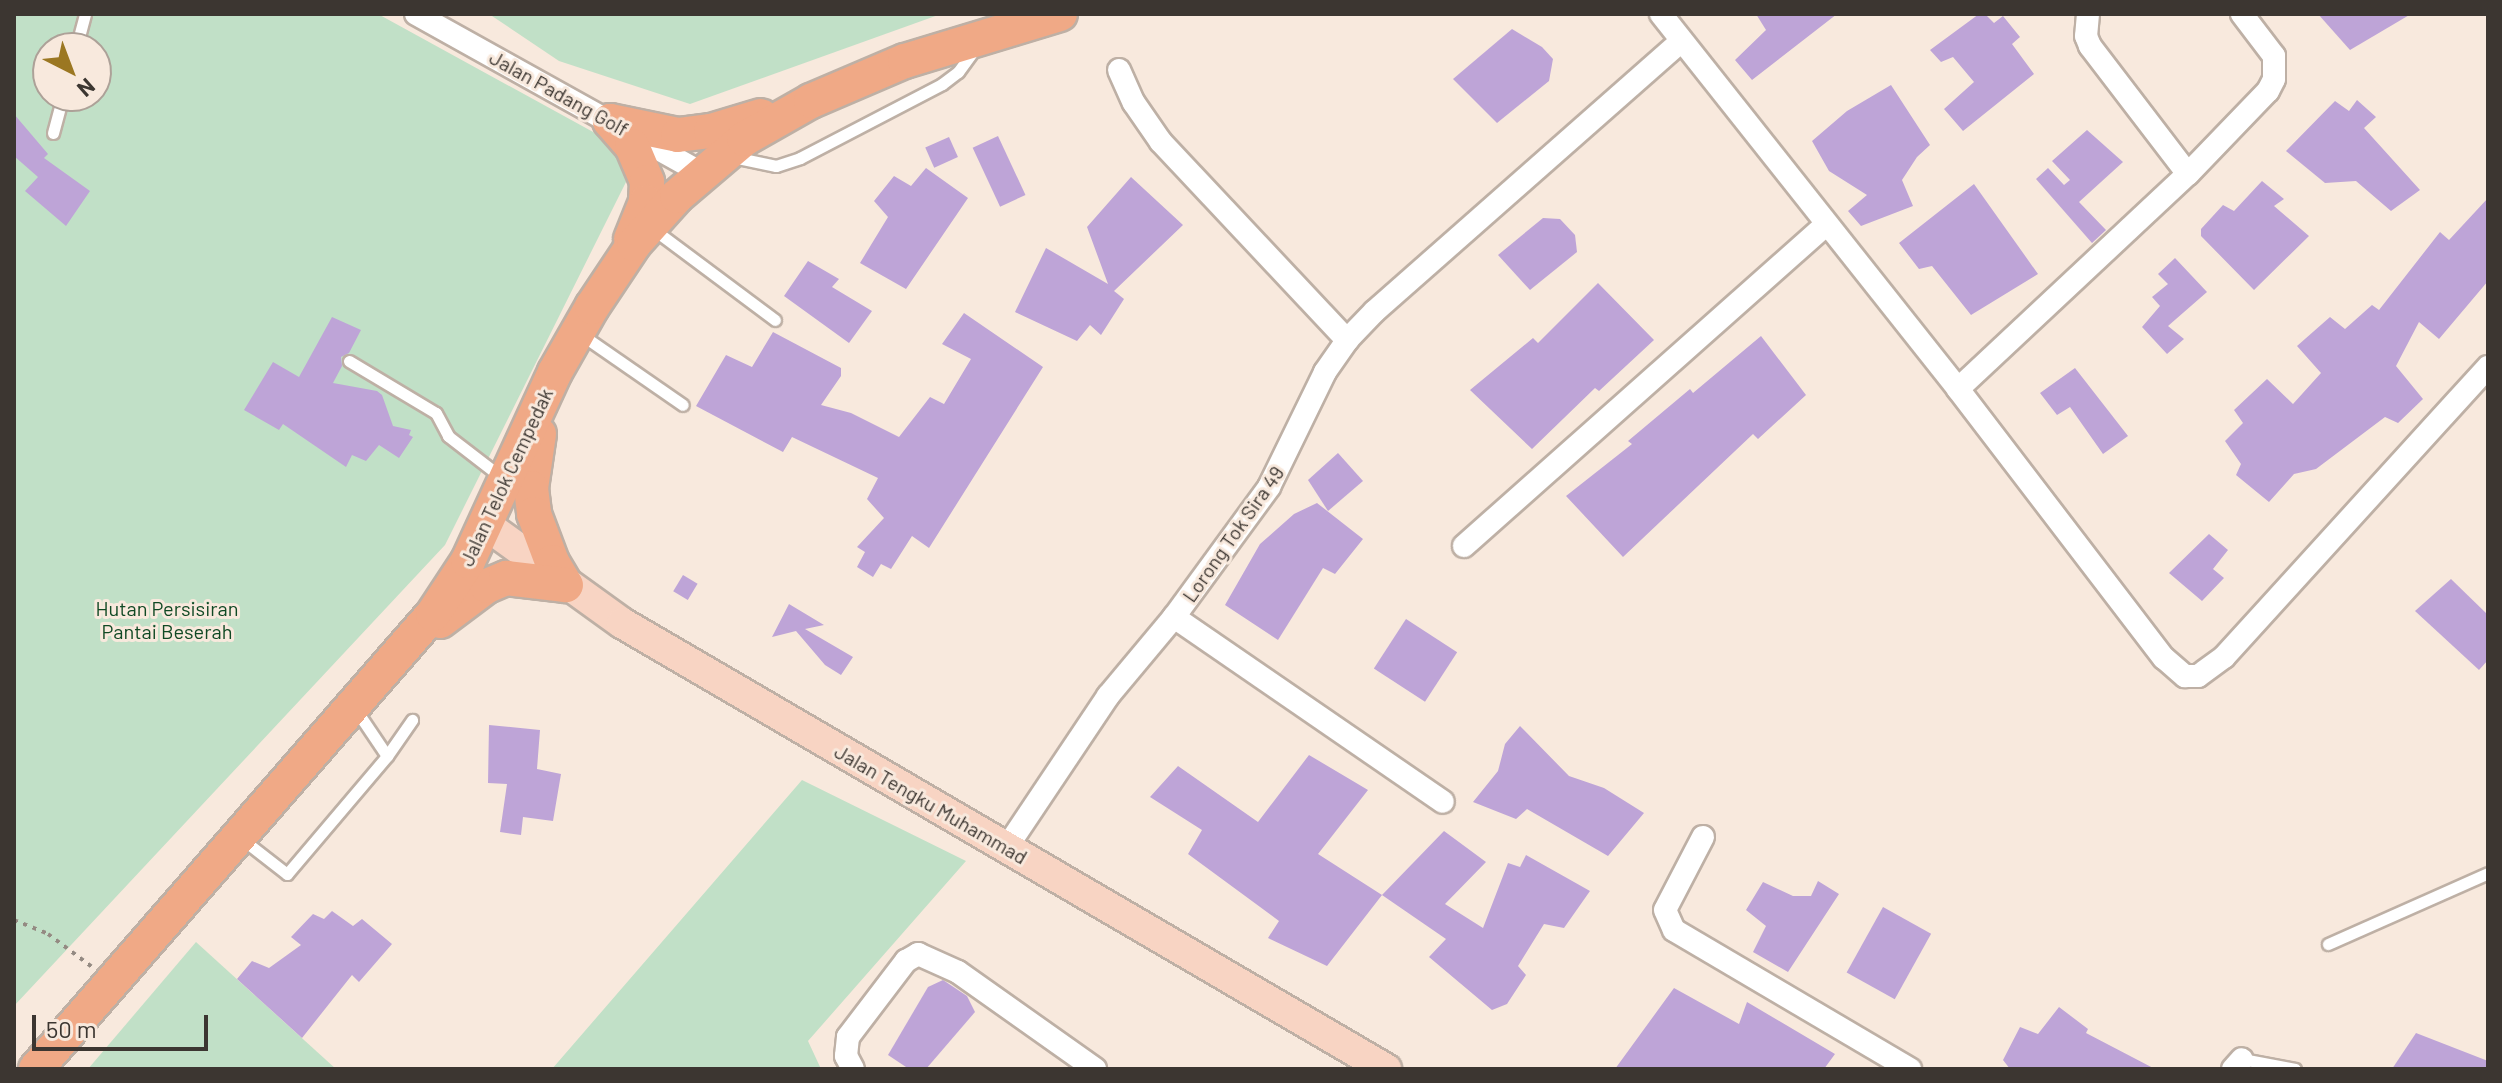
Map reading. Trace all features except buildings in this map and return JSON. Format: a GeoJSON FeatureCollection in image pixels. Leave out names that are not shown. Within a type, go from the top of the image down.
{"type":"FeatureCollection","features":[{"type":"Feature","properties":{"kind":"main road","name":"Jalan Telok Cempedak"},"geometry":{"type":"LineString","coordinates":[[36,1069],[391,663],[452,587],[486,525],[555,372],[612,274],[649,226],[712,164],[768,124],[811,101],[905,61],[1060,14]]}},
{"type":"Feature","properties":{"kind":"main road"},"geometry":{"type":"LineString","coordinates":[[610,121],[678,135],[711,131],[811,101]]}},
{"type":"Feature","properties":{"kind":"main road"},"geometry":{"type":"LineString","coordinates":[[610,121],[632,146],[647,182],[639,223],[612,274]]}},
{"type":"Feature","properties":{"kind":"main road"},"geometry":{"type":"LineString","coordinates":[[555,372],[534,457],[531,488],[541,537],[566,585]]}},
{"type":"Feature","properties":{"kind":"main road","name":"Jalan Tengku Muhammad"},"geometry":{"type":"LineString","coordinates":[[486,525],[566,585],[686,662],[1007,847],[1365,1064]]}},
{"type":"Feature","properties":{"kind":"main road"},"geometry":{"type":"LineString","coordinates":[[391,663],[487,586],[506,578],[566,585]]}},
{"type":"Feature","properties":{"kind":"main road"},"geometry":{"type":"LineString","coordinates":[[14,1069],[101,993]]}},
{"type":"Feature","properties":{"kind":"street","name":"Jalan Padang Golf"},"geometry":{"type":"LineString","coordinates":[[416,14],[610,121],[712,164]]}},
{"type":"Feature","properties":{"kind":"street"},"geometry":{"type":"LineString","coordinates":[[1661,14],[1825,226],[1958,389],[2174,670],[2198,676],[2224,657],[2488,367]]}},
{"type":"Feature","properties":{"kind":"street"},"geometry":{"type":"LineString","coordinates":[[2088,14],[2086,36],[2090,46],[2188,174]]}},
{"type":"Feature","properties":{"kind":"street"},"geometry":{"type":"LineString","coordinates":[[1958,389],[2188,174],[2268,91],[2274,79],[2274,56],[2242,14]]}},
{"type":"Feature","properties":{"kind":"street","name":"Lorong Tok Sira 49"},"geometry":{"type":"LineString","coordinates":[[1007,847],[1100,707],[1174,617],[1269,487],[1293,444],[1325,372],[1347,340],[1375,311],[1681,41]]}},
{"type":"Feature","properties":{"kind":"street"},"geometry":{"type":"LineString","coordinates":[[1119,70],[1134,103],[1161,142],[1347,340]]}},
{"type":"Feature","properties":{"kind":"street"},"geometry":{"type":"LineString","coordinates":[[1464,546],[1825,226]]}},
{"type":"Feature","properties":{"kind":"street"},"geometry":{"type":"LineString","coordinates":[[1174,617],[1443,802]]}},
{"type":"Feature","properties":{"kind":"street"},"geometry":{"type":"LineString","coordinates":[[1703,837],[1665,910],[1674,930],[1910,1069]]}},
{"type":"Feature","properties":{"kind":"street"},"geometry":{"type":"LineString","coordinates":[[853,1069],[846,1056],[848,1037],[906,961],[918,954],[958,972],[1095,1069]]}},
{"type":"Feature","properties":{"kind":"lane"},"geometry":{"type":"LineString","coordinates":[[712,164],[776,166],[800,158],[942,84],[958,72],[983,37]]}},
{"type":"Feature","properties":{"kind":"lane"},"geometry":{"type":"LineString","coordinates":[[53,133],[59,112]]}},
{"type":"Feature","properties":{"kind":"lane"},"geometry":{"type":"LineString","coordinates":[[649,226],[775,320]]}},
{"type":"Feature","properties":{"kind":"lane"},"geometry":{"type":"LineString","coordinates":[[579,333],[683,405]]}},
{"type":"Feature","properties":{"kind":"lane"},"geometry":{"type":"LineString","coordinates":[[349,361],[436,413],[448,436],[506,480]]}},
{"type":"Feature","properties":{"kind":"lane"},"geometry":{"type":"LineString","coordinates":[[353,706],[387,756]]}},
{"type":"Feature","properties":{"kind":"lane"},"geometry":{"type":"LineString","coordinates":[[239,836],[287,874],[387,756],[412,720]]}},
{"type":"Feature","properties":{"kind":"lane"},"geometry":{"type":"LineString","coordinates":[[2328,944],[2488,873]]}},
{"type":"Feature","properties":{"kind":"lane"},"geometry":{"type":"LineString","coordinates":[[2238,1064],[2295,1069]]}},
{"type":"Feature","properties":{"kind":"path"},"geometry":{"type":"LineString","coordinates":[[14,920],[48,934],[101,993]]}},
{"type":"Feature","properties":{"kind":"green space","name":"Hutan Persisiran Pantai Beserah"},"geometry":{"type":"Polygon","coordinates":[[[14,14],[378,14],[615,144],[627,180],[445,545],[14,1006],[14,14]]]}},
{"type":"Feature","properties":{"kind":"green space"},"geometry":{"type":"Polygon","coordinates":[[[489,14],[941,14],[690,104],[559,61],[489,14]]]}},
{"type":"Feature","properties":{"kind":"green space"},"geometry":{"type":"Polygon","coordinates":[[[802,780],[966,861],[808,1041],[821,1069],[552,1069],[802,780]]]}},
{"type":"Feature","properties":{"kind":"green space"},"geometry":{"type":"Polygon","coordinates":[[[196,942],[336,1069],[88,1069],[196,942]]]}}]}
